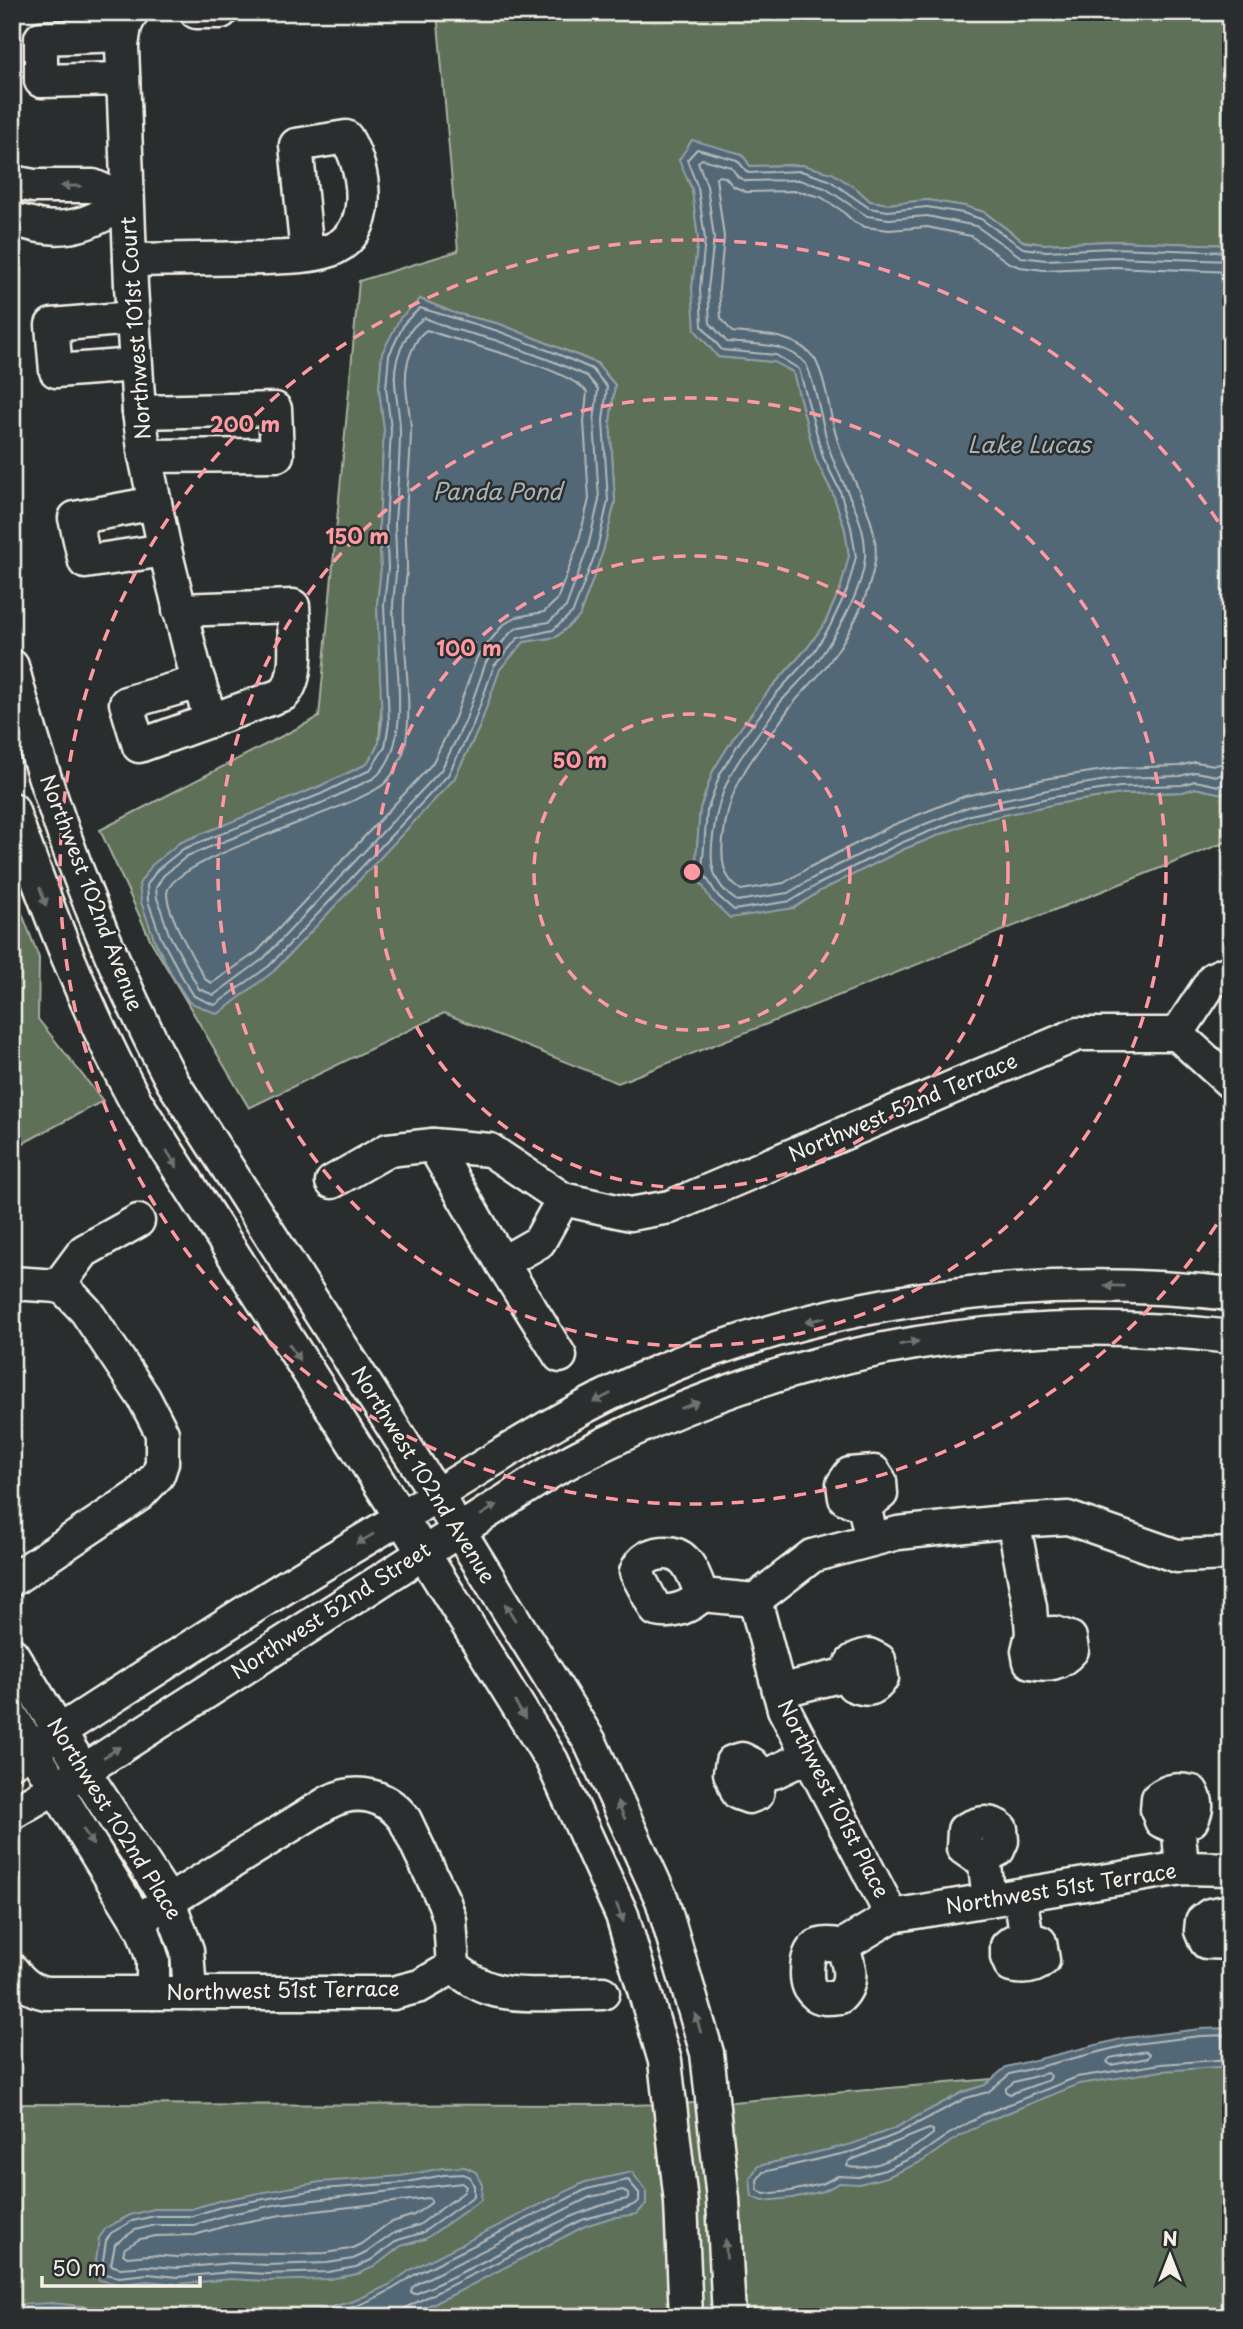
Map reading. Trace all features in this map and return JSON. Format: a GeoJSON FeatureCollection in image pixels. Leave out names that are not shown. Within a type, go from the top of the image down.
{"type":"FeatureCollection","features":[{"type":"Feature","properties":{"kind":"street"},"geometry":{"type":"LineString","coordinates":[[195,12],[221,12]]}},
{"type":"Feature","properties":{"kind":"street"},"geometry":{"type":"LineString","coordinates":[[123,79],[41,81],[41,38],[128,23]]}},
{"type":"Feature","properties":{"kind":"street","name":"Northwest 101st Court"},"geometry":{"type":"LineString","coordinates":[[128,23],[123,79],[132,318],[139,412],[145,456],[165,550],[211,721]]}},
{"type":"Feature","properties":{"kind":"street"},"geometry":{"type":"LineString","coordinates":[[12,182],[34,186],[93,186],[127,201]]}},
{"type":"Feature","properties":{"kind":"street"},"geometry":{"type":"LineString","coordinates":[[19,221],[45,215],[84,213],[96,219],[127,201]]}},
{"type":"Feature","properties":{"kind":"street"},"geometry":{"type":"LineString","coordinates":[[130,260],[267,258],[307,254]]}},
{"type":"Feature","properties":{"kind":"street"},"geometry":{"type":"LineString","coordinates":[[132,318],[52,325],[55,371],[135,365]]}},
{"type":"Feature","properties":{"kind":"street"},"geometry":{"type":"LineString","coordinates":[[139,412],[275,409],[277,455],[145,456]]}},
{"type":"Feature","properties":{"kind":"street"},"geometry":{"type":"LineString","coordinates":[[155,503],[75,518],[85,562],[165,550]]}},
{"type":"Feature","properties":{"kind":"street"},"geometry":{"type":"LineString","coordinates":[[179,610],[293,606],[294,668],[289,688],[274,699],[139,746],[126,703],[199,682]]}},
{"type":"Feature","properties":{"kind":"street","name":"Northwest 102nd Avenue"},"geometry":{"type":"LineString","coordinates":[[12,666],[48,786],[90,901],[148,1035],[180,1092],[590,1742],[662,1900],[707,2053],[723,2199],[729,2317]]}},
{"type":"Feature","properties":{"kind":"street","name":"Northwest 102nd Avenue"},"geometry":{"type":"LineString","coordinates":[[12,810],[69,963],[110,1053],[136,1102],[401,1517],[552,1761],[622,1915],[665,2061],[681,2202],[686,2317]]}},
{"type":"Feature","properties":{"kind":"street"},"geometry":{"type":"LineString","coordinates":[[1231,971],[1214,978],[1177,1034],[1231,1083]]}},
{"type":"Feature","properties":{"kind":"street","name":"Northwest 52nd Terrace"},"geometry":{"type":"LineString","coordinates":[[332,1182],[388,1150],[433,1145],[490,1150],[563,1199],[630,1214],[670,1207],[1078,1034],[1177,1034]]}},
{"type":"Feature","properties":{"kind":"street"},"geometry":{"type":"LineString","coordinates":[[433,1145],[560,1356]]}},
{"type":"Feature","properties":{"kind":"street"},"geometry":{"type":"LineString","coordinates":[[502,1263],[540,1242],[563,1199]]}},
{"type":"Feature","properties":{"kind":"street"},"geometry":{"type":"LineString","coordinates":[[58,1286],[84,1251],[138,1221]]}},
{"type":"Feature","properties":{"kind":"street"},"geometry":{"type":"LineString","coordinates":[[12,1283],[58,1286],[66,1290],[86,1311],[144,1398],[162,1433],[162,1464],[150,1486],[12,1580]]}},
{"type":"Feature","properties":{"kind":"street","name":"Northwest 52nd Street"},"geometry":{"type":"LineString","coordinates":[[22,1756],[279,1591],[537,1432],[635,1382],[713,1350],[805,1322],[902,1302],[972,1293],[1073,1286],[1231,1294]]}},
{"type":"Feature","properties":{"kind":"street"},"geometry":{"type":"LineString","coordinates":[[1152,1329],[1154,1288]]}},
{"type":"Feature","properties":{"kind":"street","name":"Northwest 52nd Street"},"geometry":{"type":"LineString","coordinates":[[12,1813],[57,1787],[552,1471],[640,1426],[717,1395],[809,1365],[908,1343],[981,1334],[1057,1328],[1152,1329],[1231,1337]]}},
{"type":"Feature","properties":{"kind":"street"},"geometry":{"type":"LineString","coordinates":[[864,1506],[872,1539]]}},
{"type":"Feature","properties":{"kind":"street"},"geometry":{"type":"LineString","coordinates":[[702,1595],[755,1600],[812,1556],[898,1533],[1013,1521],[1068,1518],[1177,1556],[1231,1553]]}},
{"type":"Feature","properties":{"kind":"street"},"geometry":{"type":"LineString","coordinates":[[1013,1521],[1030,1607],[1032,1634]]}},
{"type":"Feature","properties":{"kind":"street","name":"Northwest 101st Place"},"geometry":{"type":"LineString","coordinates":[[755,1600],[784,1709],[892,1916]]}},
{"type":"Feature","properties":{"kind":"street","name":"Northwest 102nd Place"},"geometry":{"type":"LineString","coordinates":[[12,1654],[169,1902],[187,1950],[190,1993]]}},
{"type":"Feature","properties":{"kind":"street"},"geometry":{"type":"LineString","coordinates":[[779,1691],[847,1674]]}},
{"type":"Feature","properties":{"kind":"street","name":"Northwest 102nd Place"},"geometry":{"type":"LineString","coordinates":[[12,1717],[22,1756],[57,1787],[138,1920],[153,1960],[153,1993]]}},
{"type":"Feature","properties":{"kind":"street"},"geometry":{"type":"LineString","coordinates":[[761,1774],[775,1772],[808,1756]]}},
{"type":"Feature","properties":{"kind":"street"},"geometry":{"type":"LineString","coordinates":[[138,1920],[329,1802],[359,1794],[372,1796],[396,1808],[405,1820],[437,1885],[450,1920],[453,1967],[477,1984],[494,1990],[512,1993],[603,1993]]}},
{"type":"Feature","properties":{"kind":"street"},"geometry":{"type":"LineString","coordinates":[[1178,1822],[1182,1868]]}},
{"type":"Feature","properties":{"kind":"street"},"geometry":{"type":"LineString","coordinates":[[108,1871],[138,1853]]}},
{"type":"Feature","properties":{"kind":"street"},"geometry":{"type":"LineString","coordinates":[[984,1857],[1027,1939]]}},
{"type":"Feature","properties":{"kind":"street","name":"Northwest 51st Terrace"},"geometry":{"type":"LineString","coordinates":[[892,1916],[1182,1868],[1231,1869]]}},
{"type":"Feature","properties":{"kind":"street"},"geometry":{"type":"LineString","coordinates":[[1231,1911],[1210,1915],[1202,1921],[1201,1931],[1206,1942],[1231,1942]]}},
{"type":"Feature","properties":{"kind":"street"},"geometry":{"type":"LineString","coordinates":[[842,1946],[892,1916]]}},
{"type":"Feature","properties":{"kind":"street","name":"Northwest 51st Terrace"},"geometry":{"type":"LineString","coordinates":[[12,1970],[23,1984],[35,1991],[46,1993],[393,1993],[420,1986],[453,1967]]}},
{"type":"Feature","properties":{"kind":"green space"},"geometry":{"type":"Polygon","coordinates":[[[437,12],[1231,12],[1231,245],[1112,241],[1045,244],[1023,241],[984,212],[927,200],[888,204],[870,201],[857,189],[802,165],[750,166],[742,154],[721,149],[679,160],[692,189],[698,239],[692,289],[718,357],[774,362],[793,372],[816,459],[833,494],[845,529],[849,556],[841,587],[825,623],[808,647],[770,689],[734,737],[713,771],[700,809],[695,873],[794,908],[820,891],[904,849],[971,822],[1055,804],[1121,794],[1183,792],[1195,788],[1223,794],[1231,785],[1231,840],[618,1083],[444,1013],[249,1108],[151,941],[100,830],[319,717],[359,281],[458,251],[437,12]],[[420,299],[382,353],[379,388],[384,429],[379,526],[381,568],[377,605],[382,698],[379,743],[367,764],[318,787],[179,843],[155,941],[189,1002],[274,971],[454,779],[479,728],[500,669],[524,642],[556,637],[579,617],[603,551],[615,502],[610,421],[615,385],[597,363],[500,324],[454,313],[420,299]]]}},
{"type":"Feature","properties":{"kind":"green space"},"geometry":{"type":"Polygon","coordinates":[[[12,887],[39,958],[38,1019],[103,1101],[12,1149],[12,887]]]}},
{"type":"Feature","properties":{"kind":"green space"},"geometry":{"type":"Polygon","coordinates":[[[1231,2058],[1231,2317],[12,2317],[12,2104],[628,2105],[732,2102],[1231,2058]]]}},
{"type":"Feature","properties":{"kind":"water","name":"Lake Lucas"},"geometry":{"type":"Polygon","coordinates":[[[692,140],[742,154],[750,166],[802,165],[832,173],[870,201],[888,204],[927,200],[984,212],[1024,242],[1045,244],[1112,241],[1231,245],[1231,785],[1223,794],[1195,788],[1183,792],[1121,794],[1055,804],[972,822],[904,849],[820,891],[794,908],[730,918],[711,900],[695,873],[700,809],[713,771],[734,737],[770,689],[808,647],[825,623],[841,587],[849,556],[845,529],[833,494],[816,460],[793,372],[774,362],[718,357],[695,330],[692,289],[698,239],[692,189],[679,160],[692,140]]]}},
{"type":"Feature","properties":{"kind":"water","name":"Panda Pond"},"geometry":{"type":"Polygon","coordinates":[[[420,299],[454,313],[500,324],[596,363],[615,385],[610,421],[615,502],[603,551],[579,617],[556,637],[524,642],[500,669],[479,728],[454,779],[274,971],[218,1014],[189,1002],[173,977],[155,941],[141,902],[139,884],[152,865],[179,843],[318,787],[367,764],[379,743],[382,723],[377,605],[381,568],[379,526],[384,429],[379,388],[382,353],[400,318],[420,299]]]}},
{"type":"Feature","properties":{"kind":"water"},"geometry":{"type":"Polygon","coordinates":[[[1231,2028],[1231,2066],[1162,2071],[1079,2084],[985,2122],[923,2161],[887,2177],[859,2184],[839,2183],[824,2191],[792,2198],[763,2201],[752,2197],[750,2178],[758,2166],[852,2144],[895,2128],[963,2092],[985,2085],[1006,2067],[1125,2038],[1231,2028]]]}},
{"type":"Feature","properties":{"kind":"water"},"geometry":{"type":"Polygon","coordinates":[[[465,2167],[476,2172],[482,2185],[481,2200],[425,2239],[401,2246],[374,2267],[358,2274],[329,2279],[231,2279],[177,2284],[148,2281],[119,2284],[99,2280],[95,2268],[99,2238],[106,2228],[130,2215],[154,2209],[191,2209],[222,2200],[320,2182],[401,2176],[465,2167]]]}},
{"type":"Feature","properties":{"kind":"water"},"geometry":{"type":"Polygon","coordinates":[[[632,2172],[646,2191],[646,2204],[637,2214],[610,2218],[585,2226],[450,2296],[402,2317],[12,2317],[12,2305],[52,2303],[119,2310],[316,2311],[354,2301],[389,2285],[410,2270],[585,2182],[632,2172]]]}}]}
